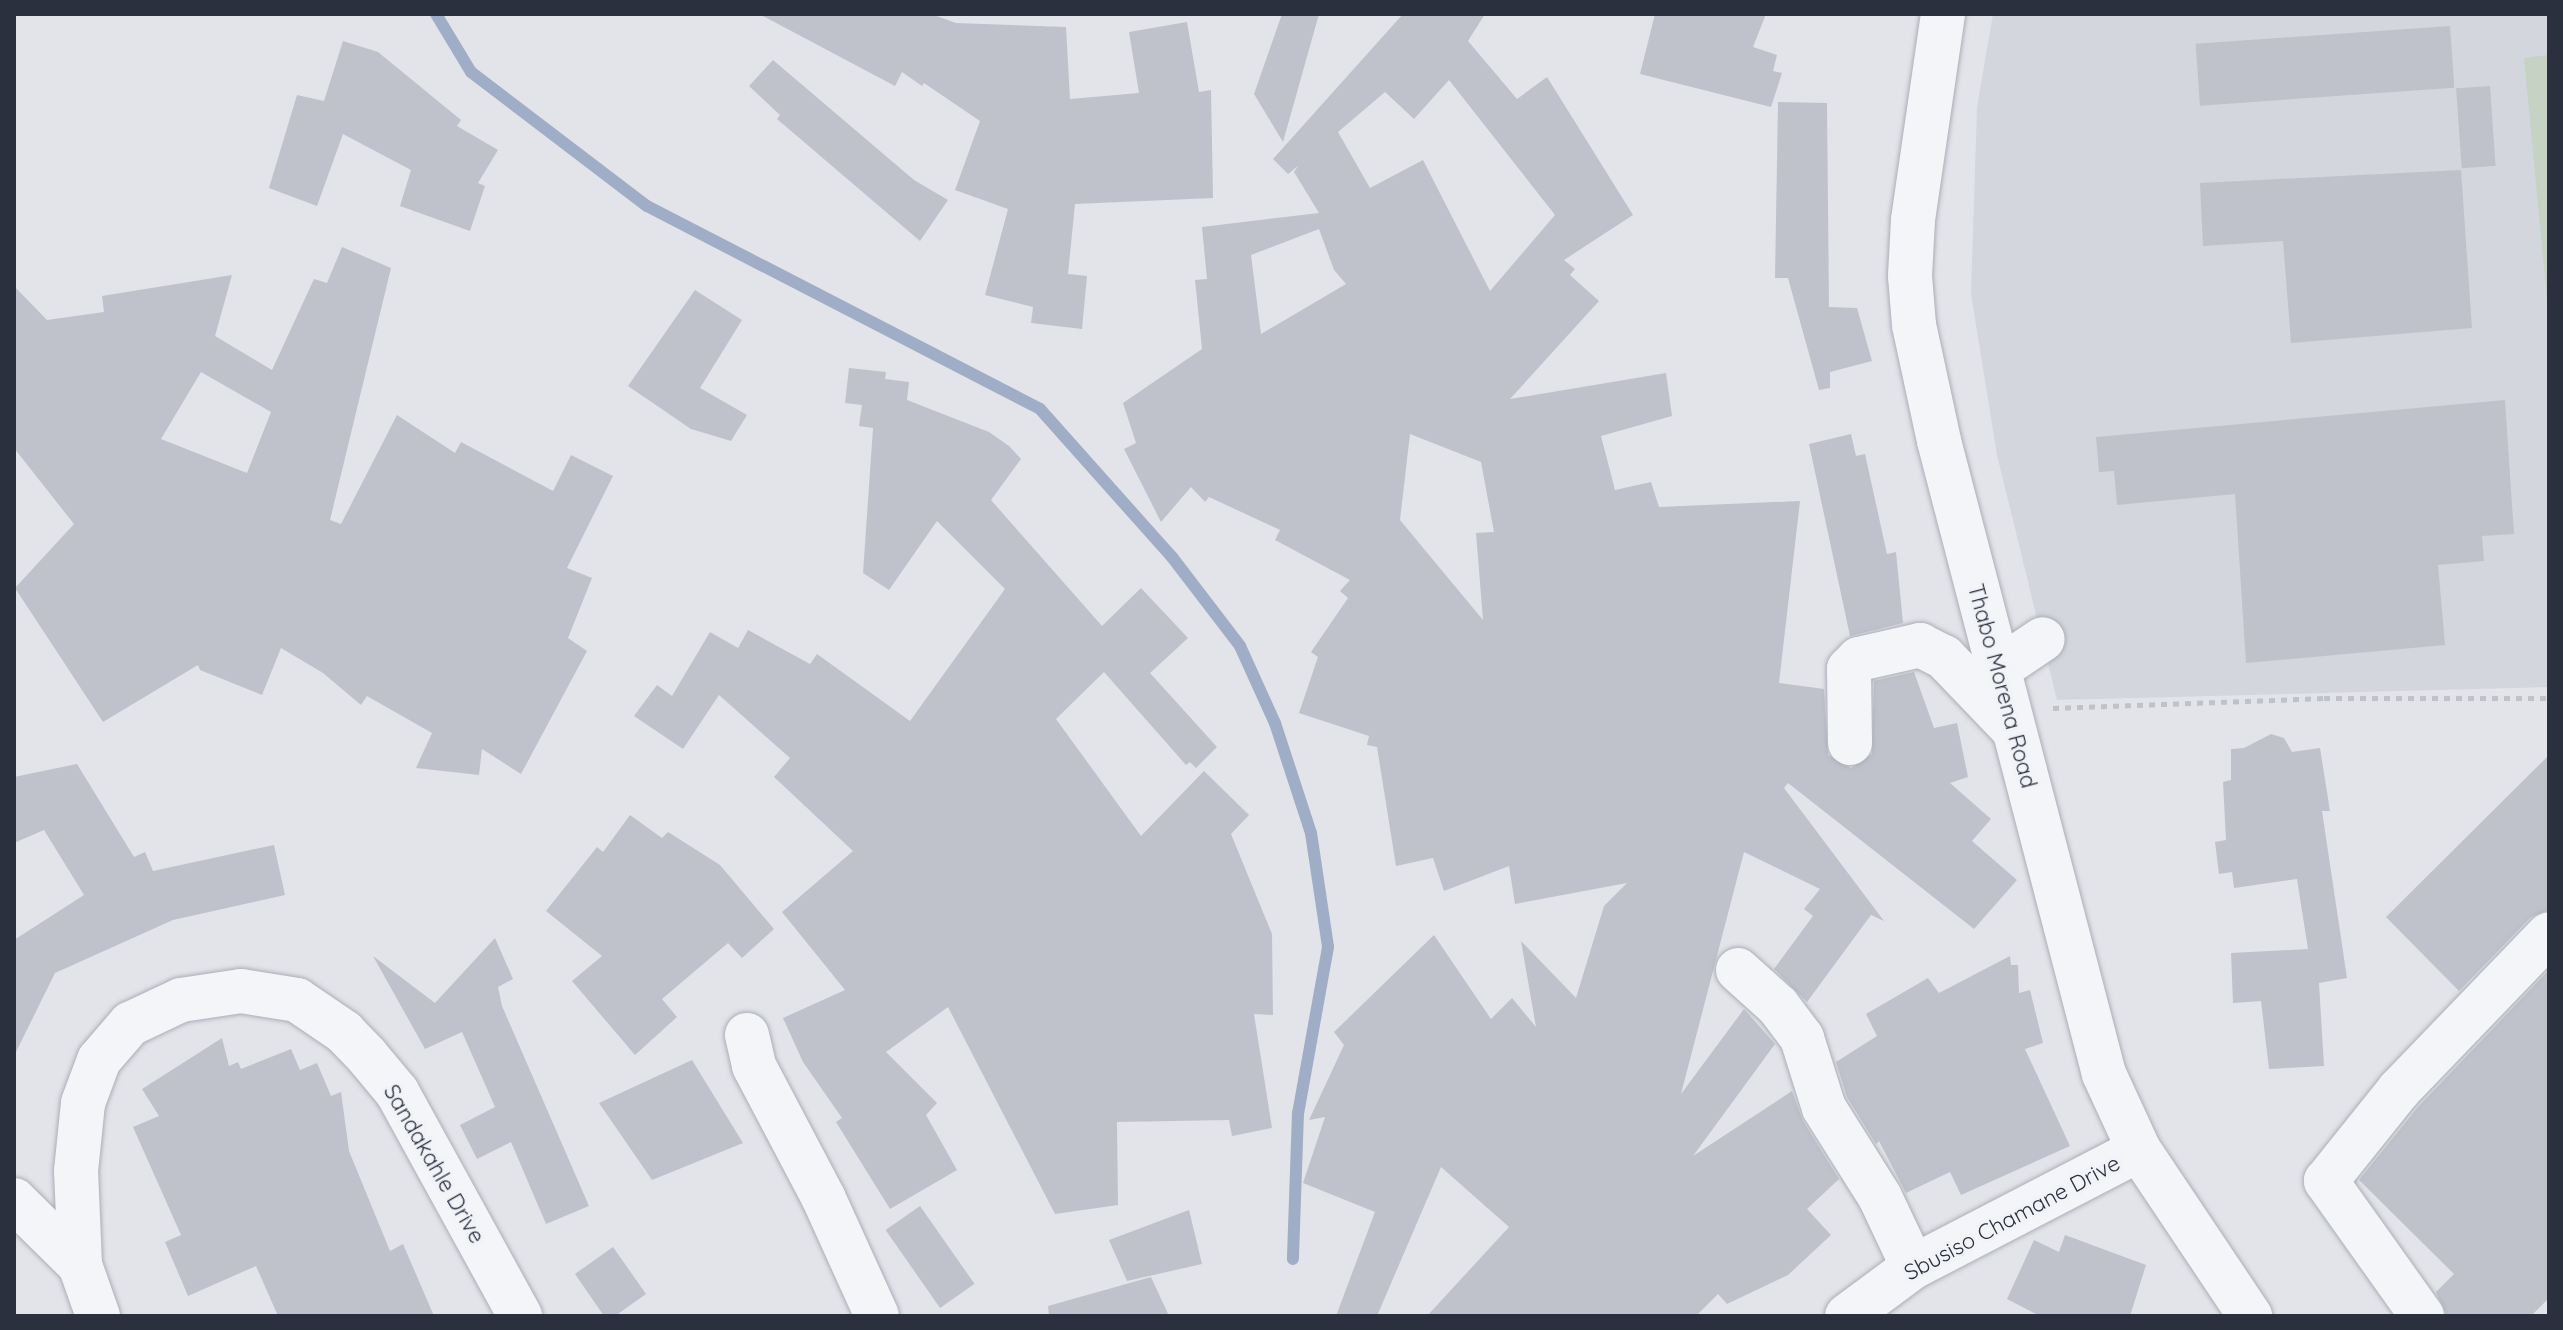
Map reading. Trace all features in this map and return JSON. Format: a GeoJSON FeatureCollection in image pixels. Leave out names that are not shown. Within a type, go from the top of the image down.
{"type":"FeatureCollection","features":[{"type":"Feature","properties":{"kind":"street","name":"Thabo Morena Road"},"geometry":{"type":"LineString","coordinates":[[1943,14],[1913,220],[1910,276],[1914,325],[1939,441],[2104,1074],[2139,1150],[2250,1316]]}},
{"type":"Feature","properties":{"kind":"street"},"geometry":{"type":"LineString","coordinates":[[1850,743],[1849,669],[1859,659],[1920,645],[1944,657],[2006,703],[2043,639]]}},
{"type":"Feature","properties":{"kind":"street"},"geometry":{"type":"LineString","coordinates":[[2422,1316],[2326,1181],[2399,1090],[2549,934]]}},
{"type":"Feature","properties":{"kind":"street"},"geometry":{"type":"LineString","coordinates":[[1738,970],[1778,1006],[1802,1038],[1824,1108],[1880,1197],[1913,1267]]}},
{"type":"Feature","properties":{"kind":"street","name":"Sandakahle Drive"},"geometry":{"type":"LineString","coordinates":[[98,1316],[80,1265],[76,1171],[83,1103],[99,1060],[130,1024],[181,1000],[272,992],[297,1000],[344,1032],[397,1092],[520,1316]]}},
{"type":"Feature","properties":{"kind":"street"},"geometry":{"type":"LineString","coordinates":[[747,1035],[754,1066],[824,1199],[877,1316]]}},
{"type":"Feature","properties":{"kind":"street","name":"Sbusiso Chamane Drive"},"geometry":{"type":"LineString","coordinates":[[1847,1316],[1913,1267],[2139,1150]]}},
{"type":"Feature","properties":{"kind":"street"},"geometry":{"type":"LineString","coordinates":[[14,1200],[80,1265]]}},
{"type":"Feature","properties":{"kind":"path"},"geometry":{"type":"LineString","coordinates":[[2006,703],[2549,698]]}},
{"type":"Feature","properties":{"kind":"shaded area"},"geometry":{"type":"Polygon","coordinates":[[[1993,14],[2549,14],[2549,687],[2057,700],[1997,455],[1971,294],[1977,107],[1993,14]]]}},
{"type":"Feature","properties":{"kind":"green space"},"geometry":{"type":"Polygon","coordinates":[[[2549,55],[2549,320],[2524,58],[2549,55]]]}},
{"type":"Feature","properties":{"kind":"building"},"geometry":{"type":"Polygon","coordinates":[[[759,14],[931,14],[956,23],[1066,27],[1070,99],[1139,93],[1129,32],[1187,22],[1199,92],[1211,90],[1213,198],[1075,204],[1068,274],[1087,276],[1082,329],[1031,323],[1033,307],[985,295],[1008,209],[955,190],[980,121],[902,72],[895,86],[759,14]]]}},
{"type":"Feature","properties":{"kind":"building"},"geometry":{"type":"Polygon","coordinates":[[[1282,14],[1319,14],[1283,142],[1254,94],[1282,14]]]}},
{"type":"Feature","properties":{"kind":"building"},"geometry":{"type":"Polygon","coordinates":[[[1403,14],[1485,14],[1468,41],[1517,99],[1547,77],[1633,215],[1564,260],[1575,269],[1570,275],[1599,301],[1510,399],[1666,373],[1672,416],[1601,436],[1615,490],[1651,482],[1659,507],[1800,501],[1779,683],[1824,689],[1828,755],[1851,768],[1872,754],[1874,681],[1914,672],[1934,728],[1957,723],[1968,777],[1950,783],[1991,819],[1972,841],[2017,880],[1974,929],[1788,783],[1784,788],[1884,921],[1871,915],[1807,1002],[1774,969],[1813,916],[1804,909],[1820,889],[1744,852],[1681,1094],[1744,1009],[1775,1044],[1693,1156],[1792,1091],[1803,1121],[1839,1179],[1807,1209],[1831,1235],[1788,1275],[1727,1304],[1718,1294],[1696,1316],[1427,1316],[1509,1227],[1441,1167],[1377,1316],[1336,1316],[1375,1212],[1303,1183],[1325,1117],[1309,1120],[1344,1045],[1334,1032],[1434,935],[1491,1019],[1512,998],[1536,1027],[1521,941],[1576,998],[1604,906],[1627,883],[1515,904],[1509,866],[1444,891],[1433,858],[1396,866],[1377,747],[1367,745],[1369,736],[1299,713],[1318,657],[1311,652],[1348,598],[1340,591],[1350,580],[1275,540],[1280,530],[1209,497],[1205,502],[1191,487],[1161,522],[1124,449],[1136,443],[1123,403],[1202,349],[1195,280],[1207,279],[1202,227],[1319,213],[1294,172],[1298,166],[1288,174],[1273,159],[1403,14]],[[1449,80],[1414,119],[1385,92],[1338,132],[1370,188],[1423,160],[1490,291],[1555,215],[1449,80]],[[1319,229],[1251,255],[1261,334],[1346,284],[1334,270],[1319,229]],[[1410,434],[1400,520],[1483,620],[1476,533],[1494,532],[1481,462],[1410,434]]]}},
{"type":"Feature","properties":{"kind":"building"},"geometry":{"type":"Polygon","coordinates":[[[1655,14],[1766,14],[1753,47],[1777,55],[1773,71],[1782,73],[1771,107],[1640,74],[1655,14]]]}},
{"type":"Feature","properties":{"kind":"building"},"geometry":{"type":"Polygon","coordinates":[[[2450,26],[2454,88],[2200,106],[2196,44],[2450,26]]]}},
{"type":"Feature","properties":{"kind":"building"},"geometry":{"type":"Polygon","coordinates":[[[343,41],[378,52],[461,120],[457,126],[498,150],[478,183],[485,186],[470,231],[400,206],[411,170],[343,134],[317,206],[269,188],[297,95],[324,101],[343,41]]]}},
{"type":"Feature","properties":{"kind":"building"},"geometry":{"type":"Polygon","coordinates":[[[773,60],[914,180],[948,200],[920,241],[777,119],[780,115],[749,86],[773,60]]]}},
{"type":"Feature","properties":{"kind":"building"},"geometry":{"type":"Polygon","coordinates":[[[2490,86],[2496,166],[2462,168],[2456,88],[2490,86]]]}},
{"type":"Feature","properties":{"kind":"building"},"geometry":{"type":"Polygon","coordinates":[[[1778,102],[1827,103],[1829,307],[1857,308],[1872,361],[1830,372],[1830,388],[1819,390],[1788,278],[1775,278],[1778,102]]]}},
{"type":"Feature","properties":{"kind":"building"},"geometry":{"type":"Polygon","coordinates":[[[2461,170],[2472,328],[2291,343],[2283,241],[2203,246],[2200,183],[2461,170]]]}},
{"type":"Feature","properties":{"kind":"building"},"geometry":{"type":"Polygon","coordinates":[[[342,247],[391,268],[330,520],[341,524],[397,415],[455,453],[461,442],[553,491],[571,455],[613,476],[567,568],[592,578],[568,638],[587,651],[521,774],[482,749],[479,775],[416,768],[432,733],[367,696],[361,705],[323,673],[281,648],[262,695],[200,670],[198,665],[103,722],[15,588],[74,524],[14,448],[14,286],[47,320],[104,312],[102,296],[232,275],[215,336],[272,370],[314,279],[327,283],[342,247]],[[201,372],[161,439],[247,473],[271,412],[201,372]]]}},
{"type":"Feature","properties":{"kind":"building"},"geometry":{"type":"Polygon","coordinates":[[[695,290],[742,320],[700,388],[747,415],[731,441],[691,429],[628,386],[695,290]]]}},
{"type":"Feature","properties":{"kind":"building"},"geometry":{"type":"Polygon","coordinates":[[[849,368],[886,372],[885,379],[909,382],[907,400],[989,432],[1009,446],[1021,459],[991,500],[1102,626],[1141,588],[1188,638],[1150,673],[1217,747],[1196,768],[1190,762],[1186,765],[1104,672],[1056,719],[1141,836],[1204,771],[1249,815],[1231,834],[1272,934],[1273,1015],[1254,1014],[1272,1128],[1232,1136],[1229,1120],[1117,1122],[1118,1205],[1055,1214],[948,1007],[886,1052],[937,1103],[926,1115],[957,1170],[890,1209],[836,1122],[842,1118],[803,1062],[783,1018],[845,990],[782,912],[853,851],[774,777],[790,758],[719,695],[683,749],[634,716],[657,685],[672,696],[710,632],[738,648],[748,630],[810,664],[817,654],[910,721],[1005,589],[937,521],[889,590],[863,573],[873,428],[859,426],[862,405],[845,403],[849,368]]]}},
{"type":"Feature","properties":{"kind":"building"},"geometry":{"type":"Polygon","coordinates":[[[2505,400],[2514,534],[2482,536],[2484,561],[2438,565],[2445,645],[2246,663],[2235,494],[2117,505],[2114,471],[2099,472],[2096,437],[2505,400]]]}},
{"type":"Feature","properties":{"kind":"building"},"geometry":{"type":"Polygon","coordinates":[[[1851,434],[1856,456],[1865,454],[1887,554],[1896,552],[1903,623],[1850,636],[1809,444],[1851,434]]]}},
{"type":"Feature","properties":{"kind":"building"},"geometry":{"type":"Polygon","coordinates":[[[2271,734],[2284,738],[2292,752],[2320,748],[2330,811],[2322,811],[2347,978],[2319,983],[2324,1066],[2269,1069],[2261,1001],[2233,1003],[2231,953],[2308,949],[2297,879],[2234,888],[2232,872],[2219,874],[2215,842],[2226,840],[2223,782],[2231,780],[2231,749],[2244,748],[2271,734]]]}},
{"type":"Feature","properties":{"kind":"building"},"geometry":{"type":"Polygon","coordinates":[[[2549,755],[2549,910],[2531,917],[2459,991],[2386,917],[2549,755]]]}},
{"type":"Feature","properties":{"kind":"building"},"geometry":{"type":"Polygon","coordinates":[[[77,764],[134,857],[145,852],[153,871],[274,845],[285,895],[173,920],[55,973],[14,1056],[14,940],[84,895],[44,830],[14,843],[14,777],[77,764]]]}},
{"type":"Feature","properties":{"kind":"building"},"geometry":{"type":"Polygon","coordinates":[[[630,815],[662,838],[668,832],[720,865],[774,929],[742,958],[728,943],[662,999],[677,1017],[635,1055],[572,981],[602,956],[546,911],[597,847],[603,852],[630,815]]]}},
{"type":"Feature","properties":{"kind":"building"},"geometry":{"type":"Polygon","coordinates":[[[495,938],[513,979],[498,987],[502,1006],[589,1206],[546,1224],[511,1142],[477,1159],[460,1125],[495,1107],[462,1032],[425,1049],[373,956],[435,1003],[495,938]]]}},
{"type":"Feature","properties":{"kind":"building"},"geometry":{"type":"Polygon","coordinates":[[[2010,956],[2011,965],[2018,965],[2019,993],[2030,990],[2043,1043],[2025,1049],[2070,1146],[1961,1195],[1950,1172],[1906,1193],[1879,1141],[1876,1144],[1847,1097],[1836,1062],[1877,1036],[1866,1014],[1928,978],[1939,993],[2010,956]]]}},
{"type":"Feature","properties":{"kind":"building"},"geometry":{"type":"Polygon","coordinates":[[[2549,970],[2549,1298],[2531,1316],[2447,1316],[2436,1292],[2454,1274],[2359,1180],[2418,1107],[2549,970]]]}},
{"type":"Feature","properties":{"kind":"building"},"geometry":{"type":"Polygon","coordinates":[[[222,1038],[229,1066],[238,1062],[241,1069],[291,1049],[300,1070],[317,1063],[331,1096],[341,1092],[349,1151],[390,1251],[403,1244],[434,1316],[278,1316],[256,1266],[188,1296],[165,1242],[181,1235],[133,1127],[159,1116],[142,1089],[222,1038]]]}},
{"type":"Feature","properties":{"kind":"building"},"geometry":{"type":"Polygon","coordinates":[[[692,1060],[743,1143],[652,1180],[599,1103],[692,1060]]]}},
{"type":"Feature","properties":{"kind":"building"},"geometry":{"type":"Polygon","coordinates":[[[920,1206],[974,1284],[940,1308],[886,1230],[920,1206]]]}},
{"type":"Feature","properties":{"kind":"building"},"geometry":{"type":"Polygon","coordinates":[[[1189,1210],[1202,1264],[1127,1281],[1109,1240],[1189,1210]]]}},
{"type":"Feature","properties":{"kind":"building"},"geometry":{"type":"Polygon","coordinates":[[[2065,1235],[2146,1265],[2130,1316],[2040,1316],[2007,1299],[2034,1240],[2059,1252],[2065,1235]]]}},
{"type":"Feature","properties":{"kind":"building"},"geometry":{"type":"Polygon","coordinates":[[[613,1247],[646,1294],[615,1316],[604,1316],[575,1274],[613,1247]]]}},
{"type":"Feature","properties":{"kind":"building"},"geometry":{"type":"Polygon","coordinates":[[[1151,1277],[1169,1316],[1049,1316],[1048,1306],[1151,1277]]]}},
{"type":"Feature","properties":{"kind":"waterway"},"geometry":{"type":"LineString","coordinates":[[436,14],[471,72],[647,206],[1040,409],[1172,557],[1240,646],[1275,723],[1311,833],[1328,947],[1298,1113],[1293,1259]]}}]}
